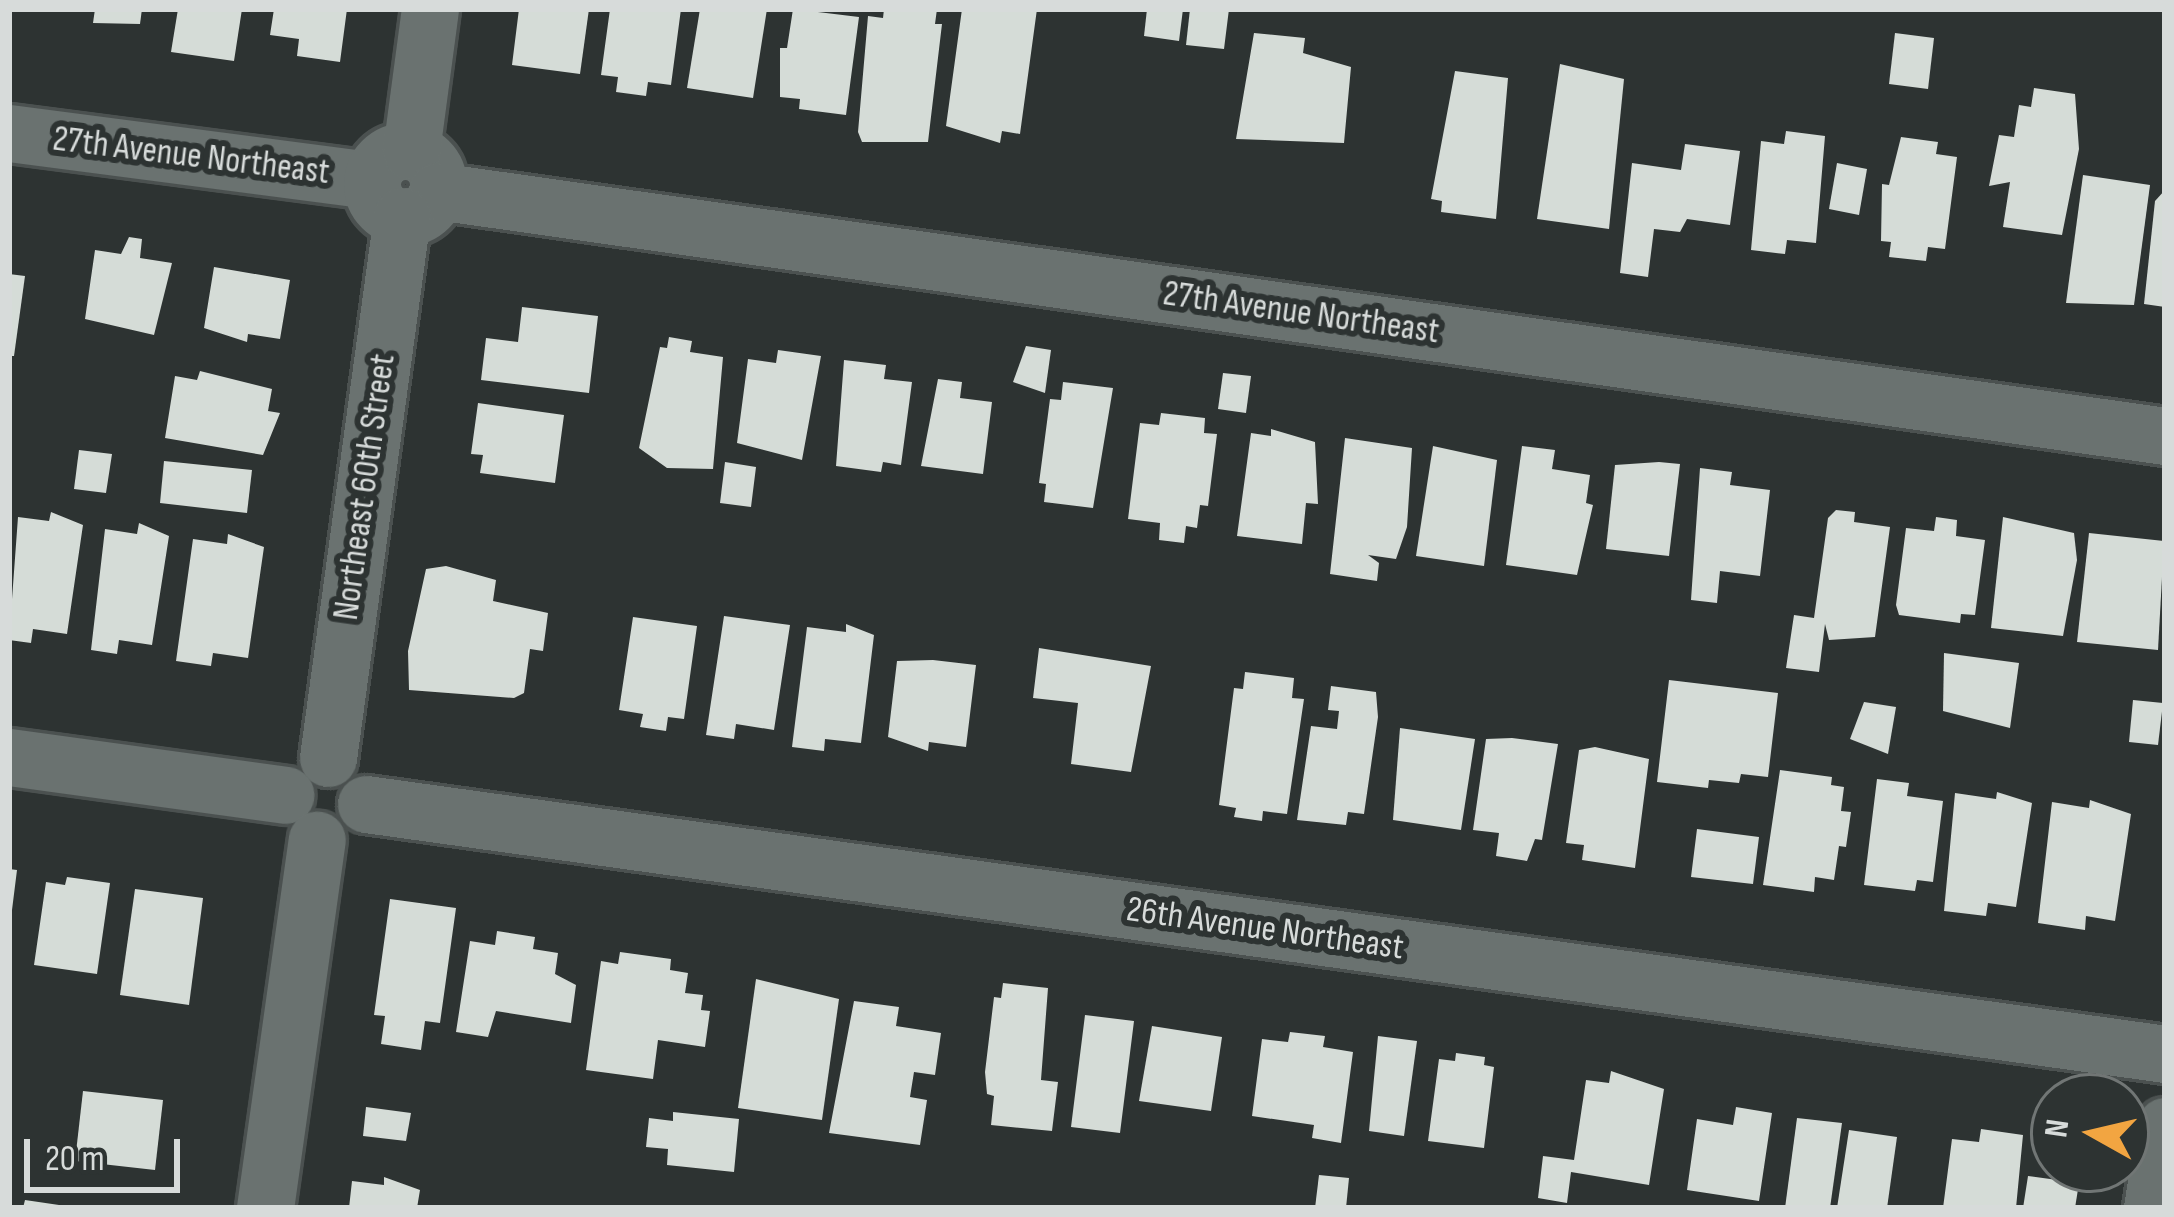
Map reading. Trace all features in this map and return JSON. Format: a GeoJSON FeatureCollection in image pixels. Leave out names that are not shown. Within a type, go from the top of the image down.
{"type":"FeatureCollection","features":[{"type":"Feature","properties":{"kind":"street","name":"Northeast 60th Street"},"geometry":{"type":"LineString","coordinates":[[328,758],[430,9]]}},
{"type":"Feature","properties":{"kind":"street","name":"27th Avenue Northeast"},"geometry":{"type":"LineString","coordinates":[[9,133],[406,185],[2165,436]]}},
{"type":"Feature","properties":{"kind":"street"},"geometry":{"type":"LineString","coordinates":[[9,757],[301,817],[356,827],[366,804],[358,774],[328,758],[299,767],[301,817],[265,1208]]}},
{"type":"Feature","properties":{"kind":"street","name":"26th Avenue Northeast"},"geometry":{"type":"LineString","coordinates":[[366,804],[2165,1054]]}},
{"type":"Feature","properties":{"kind":"street"},"geometry":{"type":"LineString","coordinates":[[2152,1208],[2165,1126]]}},
{"type":"Feature","properties":{"kind":"building"},"geometry":{"type":"Polygon","coordinates":[[[95,9],[142,9],[140,24],[93,23],[95,9]]]}},
{"type":"Feature","properties":{"kind":"building"},"geometry":{"type":"Polygon","coordinates":[[[178,9],[242,9],[234,61],[171,52],[178,9]]]}},
{"type":"Feature","properties":{"kind":"building"},"geometry":{"type":"Polygon","coordinates":[[[274,9],[347,9],[340,62],[297,56],[299,39],[270,35],[274,9]]]}},
{"type":"Feature","properties":{"kind":"building"},"geometry":{"type":"Polygon","coordinates":[[[519,9],[589,9],[580,74],[512,65],[519,9]]]}},
{"type":"Feature","properties":{"kind":"building"},"geometry":{"type":"Polygon","coordinates":[[[610,9],[681,9],[671,85],[648,82],[646,96],[616,92],[618,77],[601,75],[610,9]]]}},
{"type":"Feature","properties":{"kind":"building"},"geometry":{"type":"Polygon","coordinates":[[[700,9],[767,9],[753,98],[687,88],[700,9]]]}},
{"type":"Feature","properties":{"kind":"building"},"geometry":{"type":"Polygon","coordinates":[[[793,9],[859,17],[846,115],[799,109],[800,99],[780,97],[780,48],[787,48],[793,9]]]}},
{"type":"Feature","properties":{"kind":"building"},"geometry":{"type":"Polygon","coordinates":[[[884,9],[937,9],[935,24],[942,24],[928,142],[862,142],[858,132],[868,16],[883,18],[884,9]]]}},
{"type":"Feature","properties":{"kind":"building"},"geometry":{"type":"Polygon","coordinates":[[[962,9],[1037,9],[1020,134],[1002,131],[1000,143],[946,126],[962,9]]]}},
{"type":"Feature","properties":{"kind":"building"},"geometry":{"type":"Polygon","coordinates":[[[1147,9],[1183,9],[1179,41],[1144,36],[1147,9]]]}},
{"type":"Feature","properties":{"kind":"building"},"geometry":{"type":"Polygon","coordinates":[[[1190,9],[1229,9],[1224,49],[1186,45],[1190,9]]]}},
{"type":"Feature","properties":{"kind":"building"},"geometry":{"type":"Polygon","coordinates":[[[1254,33],[1305,38],[1303,53],[1351,67],[1344,143],[1236,139],[1254,33]]]}},
{"type":"Feature","properties":{"kind":"building"},"geometry":{"type":"Polygon","coordinates":[[[1895,33],[1934,38],[1928,89],[1889,84],[1895,33]]]}},
{"type":"Feature","properties":{"kind":"building"},"geometry":{"type":"Polygon","coordinates":[[[1560,64],[1624,79],[1609,229],[1537,219],[1560,64]]]}},
{"type":"Feature","properties":{"kind":"building"},"geometry":{"type":"Polygon","coordinates":[[[1455,71],[1508,78],[1496,219],[1441,212],[1442,201],[1431,199],[1455,71]]]}},
{"type":"Feature","properties":{"kind":"building"},"geometry":{"type":"Polygon","coordinates":[[[2034,88],[2075,94],[2079,149],[2062,235],[2003,227],[2010,182],[1989,186],[1999,135],[2014,137],[2019,105],[2031,107],[2034,88]]]}},
{"type":"Feature","properties":{"kind":"building"},"geometry":{"type":"Polygon","coordinates":[[[1786,131],[1825,136],[1816,243],[1787,240],[1785,254],[1751,250],[1761,141],[1784,144],[1786,131]]]}},
{"type":"Feature","properties":{"kind":"building"},"geometry":{"type":"Polygon","coordinates":[[[1901,137],[1938,142],[1936,154],[1957,157],[1945,249],[1928,247],[1926,261],[1889,257],[1891,242],[1881,241],[1882,184],[1889,185],[1901,137]]]}},
{"type":"Feature","properties":{"kind":"building"},"geometry":{"type":"Polygon","coordinates":[[[1685,144],[1740,151],[1730,225],[1687,219],[1680,232],[1654,229],[1648,277],[1620,273],[1632,163],[1681,170],[1685,144]]]}},
{"type":"Feature","properties":{"kind":"building"},"geometry":{"type":"Polygon","coordinates":[[[1837,163],[1867,169],[1859,215],[1829,209],[1837,163]]]}},
{"type":"Feature","properties":{"kind":"building"},"geometry":{"type":"Polygon","coordinates":[[[2083,175],[2150,185],[2134,305],[2066,303],[2083,175]]]}},
{"type":"Feature","properties":{"kind":"building"},"geometry":{"type":"Polygon","coordinates":[[[2165,190],[2165,307],[2144,304],[2155,201],[2165,190]]]}},
{"type":"Feature","properties":{"kind":"building"},"geometry":{"type":"Polygon","coordinates":[[[129,237],[142,239],[140,258],[172,263],[154,335],[85,319],[95,250],[121,254],[129,237]]]}},
{"type":"Feature","properties":{"kind":"building"},"geometry":{"type":"Polygon","coordinates":[[[214,267],[290,280],[280,339],[248,334],[247,342],[204,328],[214,267]]]}},
{"type":"Feature","properties":{"kind":"building"},"geometry":{"type":"Polygon","coordinates":[[[9,274],[25,276],[14,356],[9,356],[9,274]]]}},
{"type":"Feature","properties":{"kind":"building"},"geometry":{"type":"Polygon","coordinates":[[[522,307],[598,316],[589,393],[481,380],[486,338],[518,342],[522,307]]]}},
{"type":"Feature","properties":{"kind":"building"},"geometry":{"type":"Polygon","coordinates":[[[669,337],[692,341],[690,352],[723,357],[713,469],[667,468],[639,448],[660,347],[667,348],[669,337]]]}},
{"type":"Feature","properties":{"kind":"building"},"geometry":{"type":"Polygon","coordinates":[[[1026,346],[1051,350],[1045,393],[1013,382],[1026,346]]]}},
{"type":"Feature","properties":{"kind":"building"},"geometry":{"type":"Polygon","coordinates":[[[778,350],[821,356],[802,460],[737,443],[748,359],[776,363],[778,350]]]}},
{"type":"Feature","properties":{"kind":"building"},"geometry":{"type":"Polygon","coordinates":[[[844,360],[886,365],[884,379],[912,382],[901,465],[883,462],[881,472],[836,466],[844,360]]]}},
{"type":"Feature","properties":{"kind":"building"},"geometry":{"type":"Polygon","coordinates":[[[200,371],[272,389],[268,411],[280,413],[263,455],[165,438],[175,376],[197,380],[200,371]]]}},
{"type":"Feature","properties":{"kind":"building"},"geometry":{"type":"Polygon","coordinates":[[[1223,373],[1251,376],[1246,413],[1218,409],[1223,373]]]}},
{"type":"Feature","properties":{"kind":"building"},"geometry":{"type":"Polygon","coordinates":[[[938,379],[962,382],[960,398],[992,402],[983,474],[921,466],[938,379]]]}},
{"type":"Feature","properties":{"kind":"building"},"geometry":{"type":"Polygon","coordinates":[[[1063,382],[1113,388],[1093,508],[1044,502],[1046,484],[1039,483],[1050,399],[1061,400],[1063,382]]]}},
{"type":"Feature","properties":{"kind":"building"},"geometry":{"type":"Polygon","coordinates":[[[478,403],[564,415],[555,483],[480,473],[483,455],[471,454],[478,403]]]}},
{"type":"Feature","properties":{"kind":"building"},"geometry":{"type":"Polygon","coordinates":[[[1161,413],[1205,418],[1204,433],[1217,434],[1208,506],[1200,505],[1197,528],[1186,526],[1184,543],[1159,540],[1160,523],[1128,519],[1140,423],[1159,425],[1161,413]]]}},
{"type":"Feature","properties":{"kind":"building"},"geometry":{"type":"Polygon","coordinates":[[[1271,429],[1315,442],[1318,504],[1306,503],[1302,544],[1237,536],[1251,433],[1271,436],[1271,429]]]}},
{"type":"Feature","properties":{"kind":"building"},"geometry":{"type":"Polygon","coordinates":[[[1345,438],[1412,448],[1407,527],[1396,559],[1368,555],[1379,563],[1377,581],[1330,574],[1345,438]]]}},
{"type":"Feature","properties":{"kind":"building"},"geometry":{"type":"Polygon","coordinates":[[[1433,446],[1497,460],[1484,566],[1416,556],[1433,446]]]}},
{"type":"Feature","properties":{"kind":"building"},"geometry":{"type":"Polygon","coordinates":[[[1522,446],[1555,450],[1552,469],[1590,475],[1586,503],[1593,505],[1577,575],[1506,565],[1522,446]]]}},
{"type":"Feature","properties":{"kind":"building"},"geometry":{"type":"Polygon","coordinates":[[[79,450],[112,454],[106,493],[74,489],[79,450]]]}},
{"type":"Feature","properties":{"kind":"building"},"geometry":{"type":"Polygon","coordinates":[[[164,461],[252,470],[247,513],[160,503],[164,461]]]}},
{"type":"Feature","properties":{"kind":"building"},"geometry":{"type":"Polygon","coordinates":[[[725,462],[756,467],[751,507],[720,503],[725,462]]]}},
{"type":"Feature","properties":{"kind":"building"},"geometry":{"type":"Polygon","coordinates":[[[1680,464],[1669,556],[1606,549],[1615,465],[1680,464]]]}},
{"type":"Feature","properties":{"kind":"building"},"geometry":{"type":"Polygon","coordinates":[[[1700,468],[1732,472],[1730,485],[1770,490],[1760,576],[1720,571],[1717,603],[1691,600],[1700,468]]]}},
{"type":"Feature","properties":{"kind":"building"},"geometry":{"type":"Polygon","coordinates":[[[1836,510],[1855,512],[1854,522],[1890,527],[1875,637],[1829,640],[1825,624],[1819,672],[1786,668],[1794,615],[1814,618],[1828,518],[1836,510]]]}},
{"type":"Feature","properties":{"kind":"building"},"geometry":{"type":"Polygon","coordinates":[[[51,512],[83,525],[67,634],[33,629],[31,643],[9,640],[18,517],[49,521],[51,512]]]}},
{"type":"Feature","properties":{"kind":"building"},"geometry":{"type":"Polygon","coordinates":[[[1936,517],[1957,520],[1956,536],[1985,540],[1975,615],[1961,614],[1960,623],[1899,615],[1896,605],[1906,528],[1934,531],[1936,517]]]}},
{"type":"Feature","properties":{"kind":"building"},"geometry":{"type":"Polygon","coordinates":[[[2003,517],[2074,533],[2077,560],[2063,636],[1991,628],[2003,517]]]}},
{"type":"Feature","properties":{"kind":"building"},"geometry":{"type":"Polygon","coordinates":[[[139,523],[169,536],[152,645],[119,640],[117,654],[91,650],[105,529],[137,534],[139,523]]]}},
{"type":"Feature","properties":{"kind":"building"},"geometry":{"type":"Polygon","coordinates":[[[2089,533],[2164,541],[2158,650],[2077,642],[2089,533]]]}},
{"type":"Feature","properties":{"kind":"building"},"geometry":{"type":"Polygon","coordinates":[[[228,534],[264,547],[248,658],[213,653],[211,666],[176,661],[193,539],[227,544],[228,534]]]}},
{"type":"Feature","properties":{"kind":"building"},"geometry":{"type":"Polygon","coordinates":[[[446,566],[496,580],[493,601],[548,613],[543,651],[530,649],[524,693],[514,698],[409,690],[408,651],[426,569],[446,566]]]}},
{"type":"Feature","properties":{"kind":"building"},"geometry":{"type":"Polygon","coordinates":[[[724,616],[790,625],[774,730],[736,724],[734,739],[706,735],[724,616]]]}},
{"type":"Feature","properties":{"kind":"building"},"geometry":{"type":"Polygon","coordinates":[[[633,617],[697,626],[684,719],[668,717],[666,731],[640,727],[643,714],[619,710],[633,617]]]}},
{"type":"Feature","properties":{"kind":"building"},"geometry":{"type":"Polygon","coordinates":[[[846,624],[874,635],[861,743],[825,739],[824,751],[792,747],[807,627],[846,632],[846,624]]]}},
{"type":"Feature","properties":{"kind":"building"},"geometry":{"type":"Polygon","coordinates":[[[1039,648],[1151,666],[1131,772],[1071,764],[1078,703],[1033,698],[1039,648]]]}},
{"type":"Feature","properties":{"kind":"building"},"geometry":{"type":"Polygon","coordinates":[[[1944,653],[2019,663],[2010,728],[1943,711],[1944,653]]]}},
{"type":"Feature","properties":{"kind":"building"},"geometry":{"type":"Polygon","coordinates":[[[897,661],[976,665],[966,747],[929,742],[928,751],[888,737],[897,661]]]}},
{"type":"Feature","properties":{"kind":"building"},"geometry":{"type":"Polygon","coordinates":[[[1245,672],[1294,678],[1292,698],[1304,699],[1287,814],[1263,811],[1262,821],[1234,817],[1236,808],[1219,805],[1234,688],[1243,689],[1245,672]]]}},
{"type":"Feature","properties":{"kind":"building"},"geometry":{"type":"Polygon","coordinates":[[[1669,680],[1778,693],[1768,777],[1741,774],[1739,783],[1709,780],[1708,788],[1657,782],[1669,680]]]}},
{"type":"Feature","properties":{"kind":"building"},"geometry":{"type":"Polygon","coordinates":[[[1331,686],[1376,692],[1378,717],[1364,814],[1348,812],[1346,825],[1297,820],[1311,726],[1337,729],[1339,711],[1328,710],[1331,686]]]}},
{"type":"Feature","properties":{"kind":"building"},"geometry":{"type":"Polygon","coordinates":[[[2133,700],[2163,703],[2158,745],[2129,742],[2133,700]]]}},
{"type":"Feature","properties":{"kind":"building"},"geometry":{"type":"Polygon","coordinates":[[[1864,702],[1896,707],[1888,754],[1850,739],[1864,702]]]}},
{"type":"Feature","properties":{"kind":"building"},"geometry":{"type":"Polygon","coordinates":[[[1400,728],[1475,739],[1461,830],[1393,820],[1400,728]]]}},
{"type":"Feature","properties":{"kind":"building"},"geometry":{"type":"Polygon","coordinates":[[[1486,739],[1558,744],[1542,840],[1535,839],[1527,861],[1496,856],[1499,833],[1473,830],[1486,739]]]}},
{"type":"Feature","properties":{"kind":"building"},"geometry":{"type":"Polygon","coordinates":[[[1595,747],[1649,759],[1635,868],[1582,860],[1584,845],[1566,843],[1579,750],[1595,747]]]}},
{"type":"Feature","properties":{"kind":"building"},"geometry":{"type":"Polygon","coordinates":[[[1780,770],[1832,777],[1831,785],[1844,787],[1841,811],[1851,812],[1846,847],[1839,846],[1834,880],[1815,877],[1814,892],[1763,885],[1780,770]]]}},
{"type":"Feature","properties":{"kind":"building"},"geometry":{"type":"Polygon","coordinates":[[[1877,779],[1909,783],[1907,796],[1943,801],[1933,882],[1917,880],[1915,891],[1864,885],[1877,779]]]}},
{"type":"Feature","properties":{"kind":"building"},"geometry":{"type":"Polygon","coordinates":[[[1997,792],[2032,803],[2016,907],[1988,903],[1986,916],[1944,911],[1955,793],[1996,799],[1997,792]]]}},
{"type":"Feature","properties":{"kind":"building"},"geometry":{"type":"Polygon","coordinates":[[[2090,800],[2131,814],[2115,921],[2086,916],[2085,930],[2038,923],[2052,802],[2089,808],[2090,800]]]}},
{"type":"Feature","properties":{"kind":"building"},"geometry":{"type":"Polygon","coordinates":[[[1697,829],[1759,837],[1753,884],[1691,877],[1697,829]]]}},
{"type":"Feature","properties":{"kind":"building"},"geometry":{"type":"Polygon","coordinates":[[[9,869],[17,870],[12,910],[9,910],[9,869]]]}},
{"type":"Feature","properties":{"kind":"building"},"geometry":{"type":"Polygon","coordinates":[[[67,877],[110,883],[97,974],[34,965],[46,882],[65,885],[67,877]]]}},
{"type":"Feature","properties":{"kind":"building"},"geometry":{"type":"Polygon","coordinates":[[[135,889],[203,898],[189,1005],[120,995],[135,889]]]}},
{"type":"Feature","properties":{"kind":"building"},"geometry":{"type":"Polygon","coordinates":[[[390,899],[456,908],[440,1023],[425,1021],[421,1050],[381,1044],[385,1016],[374,1015],[390,899]]]}},
{"type":"Feature","properties":{"kind":"building"},"geometry":{"type":"Polygon","coordinates":[[[497,931],[535,937],[533,949],[558,953],[555,974],[576,985],[571,1023],[496,1011],[488,1037],[456,1032],[470,941],[495,945],[497,931]]]}},
{"type":"Feature","properties":{"kind":"building"},"geometry":{"type":"Polygon","coordinates":[[[620,952],[671,959],[670,970],[688,973],[685,993],[703,995],[701,1010],[710,1011],[705,1047],[658,1040],[653,1079],[586,1070],[601,961],[618,964],[620,952]]]}},
{"type":"Feature","properties":{"kind":"building"},"geometry":{"type":"Polygon","coordinates":[[[756,979],[839,999],[822,1120],[738,1108],[756,979]]]}},
{"type":"Feature","properties":{"kind":"building"},"geometry":{"type":"Polygon","coordinates":[[[1003,983],[1048,988],[1041,1080],[1058,1082],[1052,1131],[991,1125],[994,1096],[987,1094],[985,1072],[994,997],[1001,998],[1003,983]]]}},
{"type":"Feature","properties":{"kind":"building"},"geometry":{"type":"Polygon","coordinates":[[[854,1001],[899,1007],[896,1026],[941,1033],[935,1075],[914,1072],[910,1097],[927,1100],[920,1145],[829,1133],[854,1001]]]}},
{"type":"Feature","properties":{"kind":"building"},"geometry":{"type":"Polygon","coordinates":[[[1085,1015],[1134,1021],[1120,1133],[1071,1127],[1085,1015]]]}},
{"type":"Feature","properties":{"kind":"building"},"geometry":{"type":"Polygon","coordinates":[[[1152,1026],[1222,1037],[1211,1111],[1139,1101],[1152,1026]]]}},
{"type":"Feature","properties":{"kind":"building"},"geometry":{"type":"Polygon","coordinates":[[[1290,1032],[1325,1036],[1323,1047],[1353,1052],[1341,1143],[1312,1138],[1314,1125],[1252,1116],[1262,1039],[1288,1042],[1290,1032]]]}},
{"type":"Feature","properties":{"kind":"building"},"geometry":{"type":"Polygon","coordinates":[[[1378,1036],[1417,1041],[1404,1136],[1369,1131],[1378,1036]]]}},
{"type":"Feature","properties":{"kind":"building"},"geometry":{"type":"Polygon","coordinates":[[[1456,1053],[1485,1057],[1484,1065],[1494,1067],[1484,1148],[1428,1141],[1439,1059],[1455,1061],[1456,1053]]]}},
{"type":"Feature","properties":{"kind":"building"},"geometry":{"type":"Polygon","coordinates":[[[1611,1071],[1664,1089],[1649,1185],[1571,1172],[1567,1203],[1538,1198],[1543,1156],[1574,1160],[1586,1080],[1609,1083],[1611,1071]]]}},
{"type":"Feature","properties":{"kind":"building"},"geometry":{"type":"Polygon","coordinates":[[[83,1091],[163,1100],[155,1170],[75,1161],[83,1091]]]}},
{"type":"Feature","properties":{"kind":"building"},"geometry":{"type":"Polygon","coordinates":[[[366,1107],[411,1113],[406,1141],[363,1136],[366,1107]]]}},
{"type":"Feature","properties":{"kind":"building"},"geometry":{"type":"Polygon","coordinates":[[[1736,1107],[1772,1113],[1759,1201],[1687,1190],[1697,1119],[1733,1125],[1736,1107]]]}},
{"type":"Feature","properties":{"kind":"building"},"geometry":{"type":"Polygon","coordinates":[[[673,1112],[739,1119],[734,1172],[667,1165],[668,1149],[646,1147],[649,1118],[673,1121],[673,1112]]]}},
{"type":"Feature","properties":{"kind":"building"},"geometry":{"type":"Polygon","coordinates":[[[1797,1118],[1842,1123],[1830,1208],[1785,1208],[1797,1118]]]}},
{"type":"Feature","properties":{"kind":"building"},"geometry":{"type":"Polygon","coordinates":[[[1981,1129],[2023,1135],[2016,1208],[1943,1208],[1952,1139],[1979,1142],[1981,1129]]]}},
{"type":"Feature","properties":{"kind":"building"},"geometry":{"type":"Polygon","coordinates":[[[1849,1130],[1897,1137],[1887,1208],[1837,1208],[1849,1130]]]}},
{"type":"Feature","properties":{"kind":"building"},"geometry":{"type":"Polygon","coordinates":[[[1319,1175],[1349,1178],[1346,1208],[1315,1208],[1319,1175]]]}},
{"type":"Feature","properties":{"kind":"building"},"geometry":{"type":"Polygon","coordinates":[[[2028,1176],[2030,1193],[2077,1193],[2075,1208],[2023,1208],[2028,1176]]]}},
{"type":"Feature","properties":{"kind":"building"},"geometry":{"type":"Polygon","coordinates":[[[384,1177],[420,1190],[417,1208],[349,1208],[352,1181],[384,1185],[384,1177]]]}},
{"type":"Feature","properties":{"kind":"building"},"geometry":{"type":"Polygon","coordinates":[[[25,1200],[59,1205],[59,1208],[23,1208],[25,1200]]]}}]}
